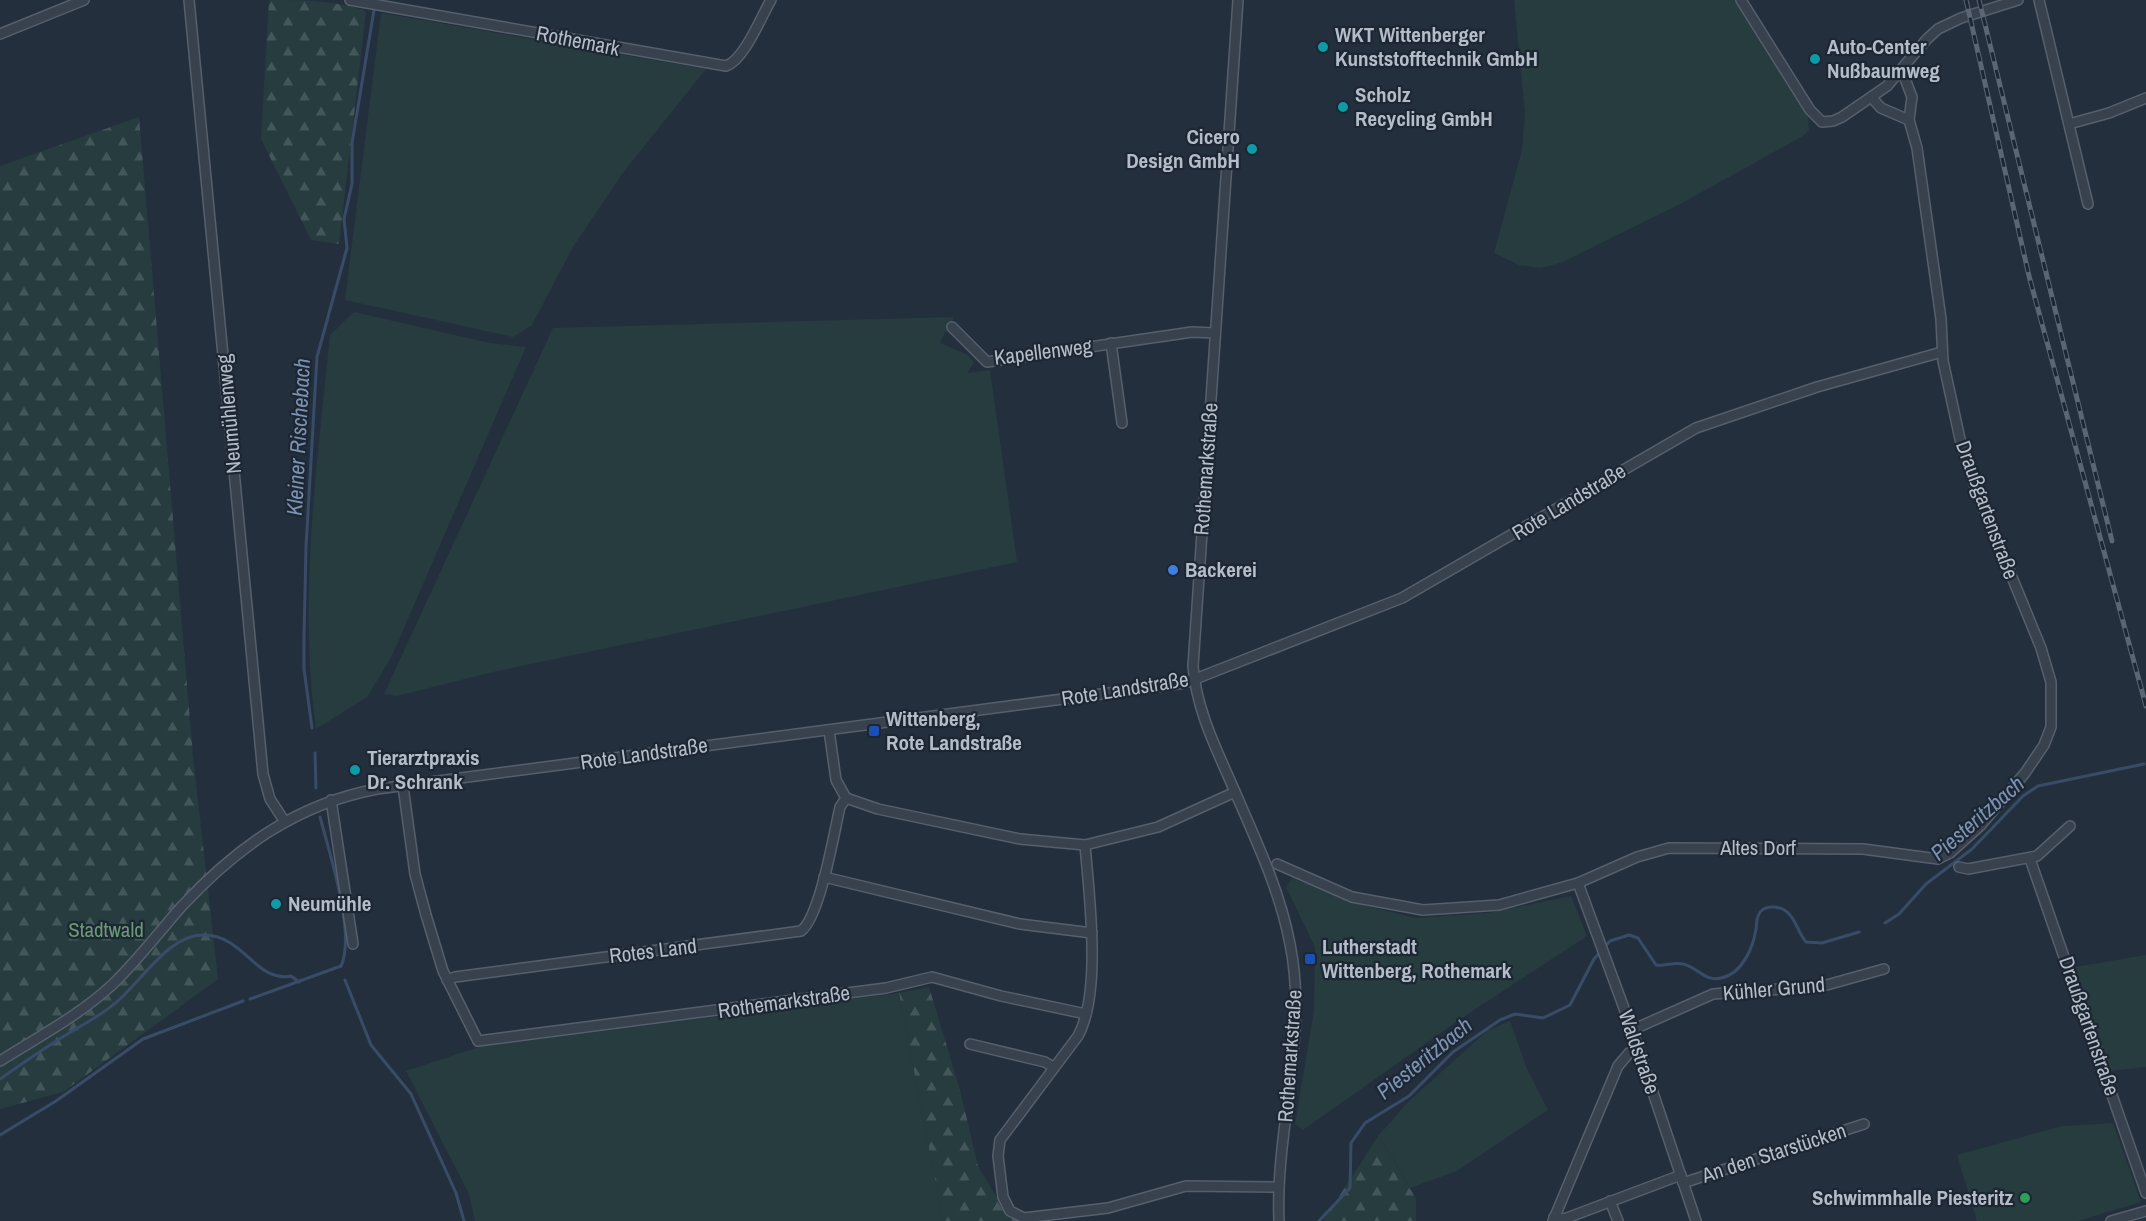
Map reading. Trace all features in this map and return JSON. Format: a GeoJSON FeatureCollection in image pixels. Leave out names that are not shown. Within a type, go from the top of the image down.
{"type":"FeatureCollection","features":[{"type":"Feature","properties":{"kind":"street"},"geometry":{"type":"LineString","coordinates":[[0,34],[84,0]]}},
{"type":"Feature","properties":{"kind":"street","name":"Neumühlenweg"},"geometry":{"type":"LineString","coordinates":[[189,0],[262,769],[267,792],[285,822]]}},
{"type":"Feature","properties":{"kind":"street","name":"Rothemark"},"geometry":{"type":"LineString","coordinates":[[350,0],[726,66],[736,60],[742,52],[771,0]]}},
{"type":"Feature","properties":{"kind":"street","name":"Rothemarkstraße"},"geometry":{"type":"LineString","coordinates":[[1238,0],[1194,625],[1194,680],[1203,715],[1278,898],[1293,963],[1296,1029],[1279,1187],[1279,1221]]}},
{"type":"Feature","properties":{"kind":"street"},"geometry":{"type":"LineString","coordinates":[[1741,0],[1810,110],[1822,122],[1833,121],[1872,98],[1902,71],[1927,39],[1944,26],[2018,0]]}},
{"type":"Feature","properties":{"kind":"street"},"geometry":{"type":"LineString","coordinates":[[2039,0],[2088,204]]}},
{"type":"Feature","properties":{"kind":"street","name":"Draußgartenstraße"},"geometry":{"type":"LineString","coordinates":[[1902,71],[1912,97],[1909,120],[1917,148],[1941,319],[1942,352],[1966,462],[2041,648],[2051,682],[2053,706],[2048,736],[2034,763],[1980,826],[1944,857]]}},
{"type":"Feature","properties":{"kind":"street"},"geometry":{"type":"LineString","coordinates":[[1872,98],[1881,108],[1909,120]]}},
{"type":"Feature","properties":{"kind":"street"},"geometry":{"type":"LineString","coordinates":[[2069,124],[2109,113],[2146,98]]}},
{"type":"Feature","properties":{"kind":"street","name":"Kapellenweg"},"geometry":{"type":"LineString","coordinates":[[952,327],[987,362],[1192,332],[1215,333]]}},
{"type":"Feature","properties":{"kind":"street","name":"Kapellenweg"},"geometry":{"type":"LineString","coordinates":[[1111,343],[1122,423]]}},
{"type":"Feature","properties":{"kind":"street","name":"Rote Landstraße"},"geometry":{"type":"LineString","coordinates":[[0,1061],[98,997],[113,984],[213,875],[240,852],[285,822],[331,800],[403,786],[1180,684],[1375,609],[1420,589],[1669,441],[1696,428],[1817,387],[1942,352]]}},
{"type":"Feature","properties":{"kind":"street"},"geometry":{"type":"LineString","coordinates":[[829,730],[836,780],[846,798],[878,809],[1020,839],[1085,845],[1164,825],[1235,792]]}},
{"type":"Feature","properties":{"kind":"street"},"geometry":{"type":"LineString","coordinates":[[403,786],[415,873],[432,938],[447,980]]}},
{"type":"Feature","properties":{"kind":"street","name":"Rotes Land"},"geometry":{"type":"LineString","coordinates":[[447,980],[455,977],[796,932],[808,923],[824,877],[840,807],[846,798]]}},
{"type":"Feature","properties":{"kind":"street"},"geometry":{"type":"LineString","coordinates":[[331,800],[353,944]]}},
{"type":"Feature","properties":{"kind":"street"},"geometry":{"type":"LineString","coordinates":[[1959,867],[1968,869],[2030,859],[2044,851],[2070,826]]}},
{"type":"Feature","properties":{"kind":"street"},"geometry":{"type":"LineString","coordinates":[[1085,845],[1092,933],[1086,1014],[1078,1036],[1003,1134],[998,1147],[1005,1205],[1016,1215],[1035,1218],[1108,1208],[1186,1186],[1279,1187]]}},
{"type":"Feature","properties":{"kind":"street","name":"Altes Dorf"},"geometry":{"type":"LineString","coordinates":[[1578,883],[1636,857],[1669,848],[1856,848],[1932,859],[1944,857]]}},
{"type":"Feature","properties":{"kind":"street","name":"Draußgartenstraße"},"geometry":{"type":"LineString","coordinates":[[2030,859],[2146,1193]]}},
{"type":"Feature","properties":{"kind":"street"},"geometry":{"type":"LineString","coordinates":[[1278,864],[1352,897],[1423,910],[1499,905],[1578,883]]}},
{"type":"Feature","properties":{"kind":"street"},"geometry":{"type":"LineString","coordinates":[[824,877],[1009,922],[1092,933]]}},
{"type":"Feature","properties":{"kind":"street","name":"Waldstraße"},"geometry":{"type":"LineString","coordinates":[[1578,883],[1632,1030],[1696,1221]]}},
{"type":"Feature","properties":{"kind":"street","name":"Kühler Grund"},"geometry":{"type":"LineString","coordinates":[[1632,1030],[1713,994],[1823,986],[1884,969]]}},
{"type":"Feature","properties":{"kind":"street","name":"Rothemarkstraße"},"geometry":{"type":"LineString","coordinates":[[447,980],[478,1041],[886,988],[925,977],[1086,1014]]}},
{"type":"Feature","properties":{"kind":"street"},"geometry":{"type":"LineString","coordinates":[[969,1044],[1045,1062],[1053,1067]]}},
{"type":"Feature","properties":{"kind":"street"},"geometry":{"type":"LineString","coordinates":[[1554,1219],[1618,1066],[1629,1053],[1638,1050]]}},
{"type":"Feature","properties":{"kind":"street","name":"An den Starstücken"},"geometry":{"type":"LineString","coordinates":[[1554,1219],[1564,1219],[1611,1201],[1864,1124]]}},
{"type":"Feature","properties":{"kind":"street"},"geometry":{"type":"LineString","coordinates":[[1611,1201],[1618,1221]]}},
{"type":"Feature","properties":{"kind":"street"},"geometry":{"type":"LineString","coordinates":[[2111,1221],[2146,1211]]}},
{"type":"Feature","properties":{"kind":"green space"},"geometry":{"type":"Polygon","coordinates":[[[269,0],[330,3],[366,11],[339,244],[311,240],[261,139],[269,0]]]}},
{"type":"Feature","properties":{"kind":"green space"},"geometry":{"type":"Polygon","coordinates":[[[1514,0],[1736,0],[1808,117],[1809,130],[1803,136],[1682,203],[1563,262],[1541,268],[1519,265],[1494,253],[1522,150],[1525,113],[1514,0]]]}},
{"type":"Feature","properties":{"kind":"green space"},"geometry":{"type":"Polygon","coordinates":[[[381,13],[706,69],[622,174],[573,247],[532,325],[513,337],[345,300],[381,13]]]}},
{"type":"Feature","properties":{"kind":"green space","name":"Stadtwald"},"geometry":{"type":"Polygon","coordinates":[[[139,117],[193,756],[218,979],[63,1092],[0,1109],[0,166],[139,117]]]}},
{"type":"Feature","properties":{"kind":"green space"},"geometry":{"type":"Polygon","coordinates":[[[354,312],[490,343],[526,347],[391,658],[367,697],[316,729],[309,630],[309,581],[315,482],[330,335],[354,312]]]}},
{"type":"Feature","properties":{"kind":"green space"},"geometry":{"type":"Polygon","coordinates":[[[953,317],[951,330],[945,332],[940,343],[968,355],[974,362],[967,373],[990,370],[1017,562],[493,672],[397,696],[384,694],[553,328],[953,317]]]}},
{"type":"Feature","properties":{"kind":"green space"},"geometry":{"type":"Polygon","coordinates":[[[1292,878],[1366,906],[1416,918],[1487,913],[1571,896],[1587,936],[1456,1022],[1303,1130],[1295,1124],[1314,1010],[1315,947],[1286,887],[1292,878]]]}},
{"type":"Feature","properties":{"kind":"green space"},"geometry":{"type":"Polygon","coordinates":[[[2146,955],[2146,1067],[2109,1071],[2075,967],[2146,955]]]}},
{"type":"Feature","properties":{"kind":"green space"},"geometry":{"type":"Polygon","coordinates":[[[929,987],[960,1090],[978,1166],[1007,1215],[1027,1221],[943,1221],[899,993],[929,987]]]}},
{"type":"Feature","properties":{"kind":"green space"},"geometry":{"type":"Polygon","coordinates":[[[899,993],[943,1221],[475,1221],[469,1194],[406,1071],[479,1047],[899,993]]]}},
{"type":"Feature","properties":{"kind":"green space"},"geometry":{"type":"Polygon","coordinates":[[[1510,1021],[1527,1069],[1548,1110],[1457,1171],[1410,1188],[1379,1135],[1407,1103],[1487,1031],[1510,1021]]]}},
{"type":"Feature","properties":{"kind":"green space"},"geometry":{"type":"Polygon","coordinates":[[[2113,1123],[2141,1202],[2078,1221],[1977,1221],[1957,1155],[2062,1126],[2113,1123]]]}},
{"type":"Feature","properties":{"kind":"green space"},"geometry":{"type":"Polygon","coordinates":[[[1379,1135],[1416,1199],[1416,1221],[1323,1221],[1379,1135]]]}},
{"type":"Feature","properties":{"kind":"waterway","name":"Kleiner Rischebach"},"geometry":{"type":"LineString","coordinates":[[312,728],[304,669],[304,637],[306,547],[317,357],[347,248],[344,219],[352,184],[352,143],[374,10]]}},
{"type":"Feature","properties":{"kind":"waterway","name":"Kleiner Rischebach"},"geometry":{"type":"LineString","coordinates":[[315,753],[316,788]]}},
{"type":"Feature","properties":{"kind":"waterway","name":"Piesteritzbach"},"geometry":{"type":"LineString","coordinates":[[1885,923],[1899,914],[1926,884],[1972,849],[2023,796],[2038,786],[2144,764]]}},
{"type":"Feature","properties":{"kind":"waterway","name":"Kleiner Rischebach"},"geometry":{"type":"LineString","coordinates":[[320,817],[340,892],[345,934],[345,952],[341,966]]}},
{"type":"Feature","properties":{"kind":"waterway","name":"Piesteritzbach"},"geometry":{"type":"LineString","coordinates":[[1319,1221],[1350,1188],[1351,1143],[1365,1123],[1409,1096],[1453,1052],[1500,1020],[1515,1014],[1543,1018],[1570,1005],[1594,959],[1610,941],[1629,935],[1638,938],[1656,965],[1683,964],[1715,979],[1728,976],[1741,966],[1752,944],[1758,915],[1770,907],[1777,907],[1787,912],[1793,918],[1806,942],[1822,943],[1859,932]]}},
{"type":"Feature","properties":{"kind":"waterway"},"geometry":{"type":"LineString","coordinates":[[0,1079],[110,1007],[170,948],[192,936],[218,937],[230,942],[268,973],[291,976],[299,982]]}},
{"type":"Feature","properties":{"kind":"waterway","name":"Kleiner Rischebach"},"geometry":{"type":"LineString","coordinates":[[250,999],[341,966]]}},
{"type":"Feature","properties":{"kind":"waterway"},"geometry":{"type":"LineString","coordinates":[[345,980],[371,1045],[411,1094],[456,1193],[464,1221]]}},
{"type":"Feature","properties":{"kind":"waterway","name":"Kleiner Rischebach"},"geometry":{"type":"LineString","coordinates":[[0,1135],[56,1101],[143,1039],[243,1001]]}},
{"type":"Feature","properties":{"kind":"railway"},"geometry":{"type":"LineString","coordinates":[[1966,0],[2029,276],[2146,706]]}},
{"type":"Feature","properties":{"kind":"railway"},"geometry":{"type":"LineString","coordinates":[[1979,0],[2112,541]]}},
{"type":"Feature","properties":{"kind":"place","name":"WKT Wittenberger Kunststofftechnik GmbH"},"geometry":{"type":"Point","coordinates":[1323,47]}},
{"type":"Feature","properties":{"kind":"place","name":"Auto-Center Nußbaumweg"},"geometry":{"type":"Point","coordinates":[1815,59]}},
{"type":"Feature","properties":{"kind":"place","name":"Scholz Recycling GmbH"},"geometry":{"type":"Point","coordinates":[1343,107]}},
{"type":"Feature","properties":{"kind":"place","name":"Cicero Design GmbH"},"geometry":{"type":"Point","coordinates":[1252,149]}},
{"type":"Feature","properties":{"kind":"place","name":"Backerei"},"geometry":{"type":"Point","coordinates":[1173,570]}},
{"type":"Feature","properties":{"kind":"place","name":"Wittenberg, Rote Landstraße"},"geometry":{"type":"Point","coordinates":[874,731]}},
{"type":"Feature","properties":{"kind":"place","name":"Tierarztpraxis Dr. Schrank"},"geometry":{"type":"Point","coordinates":[355,770]}},
{"type":"Feature","properties":{"kind":"place","name":"Neumühle"},"geometry":{"type":"Point","coordinates":[276,904]}},
{"type":"Feature","properties":{"kind":"place","name":"Lutherstadt Wittenberg, Rothemark"},"geometry":{"type":"Point","coordinates":[1310,959]}},
{"type":"Feature","properties":{"kind":"place","name":"Schwimmhalle Piesteritz"},"geometry":{"type":"Point","coordinates":[2025,1198]}}]}
